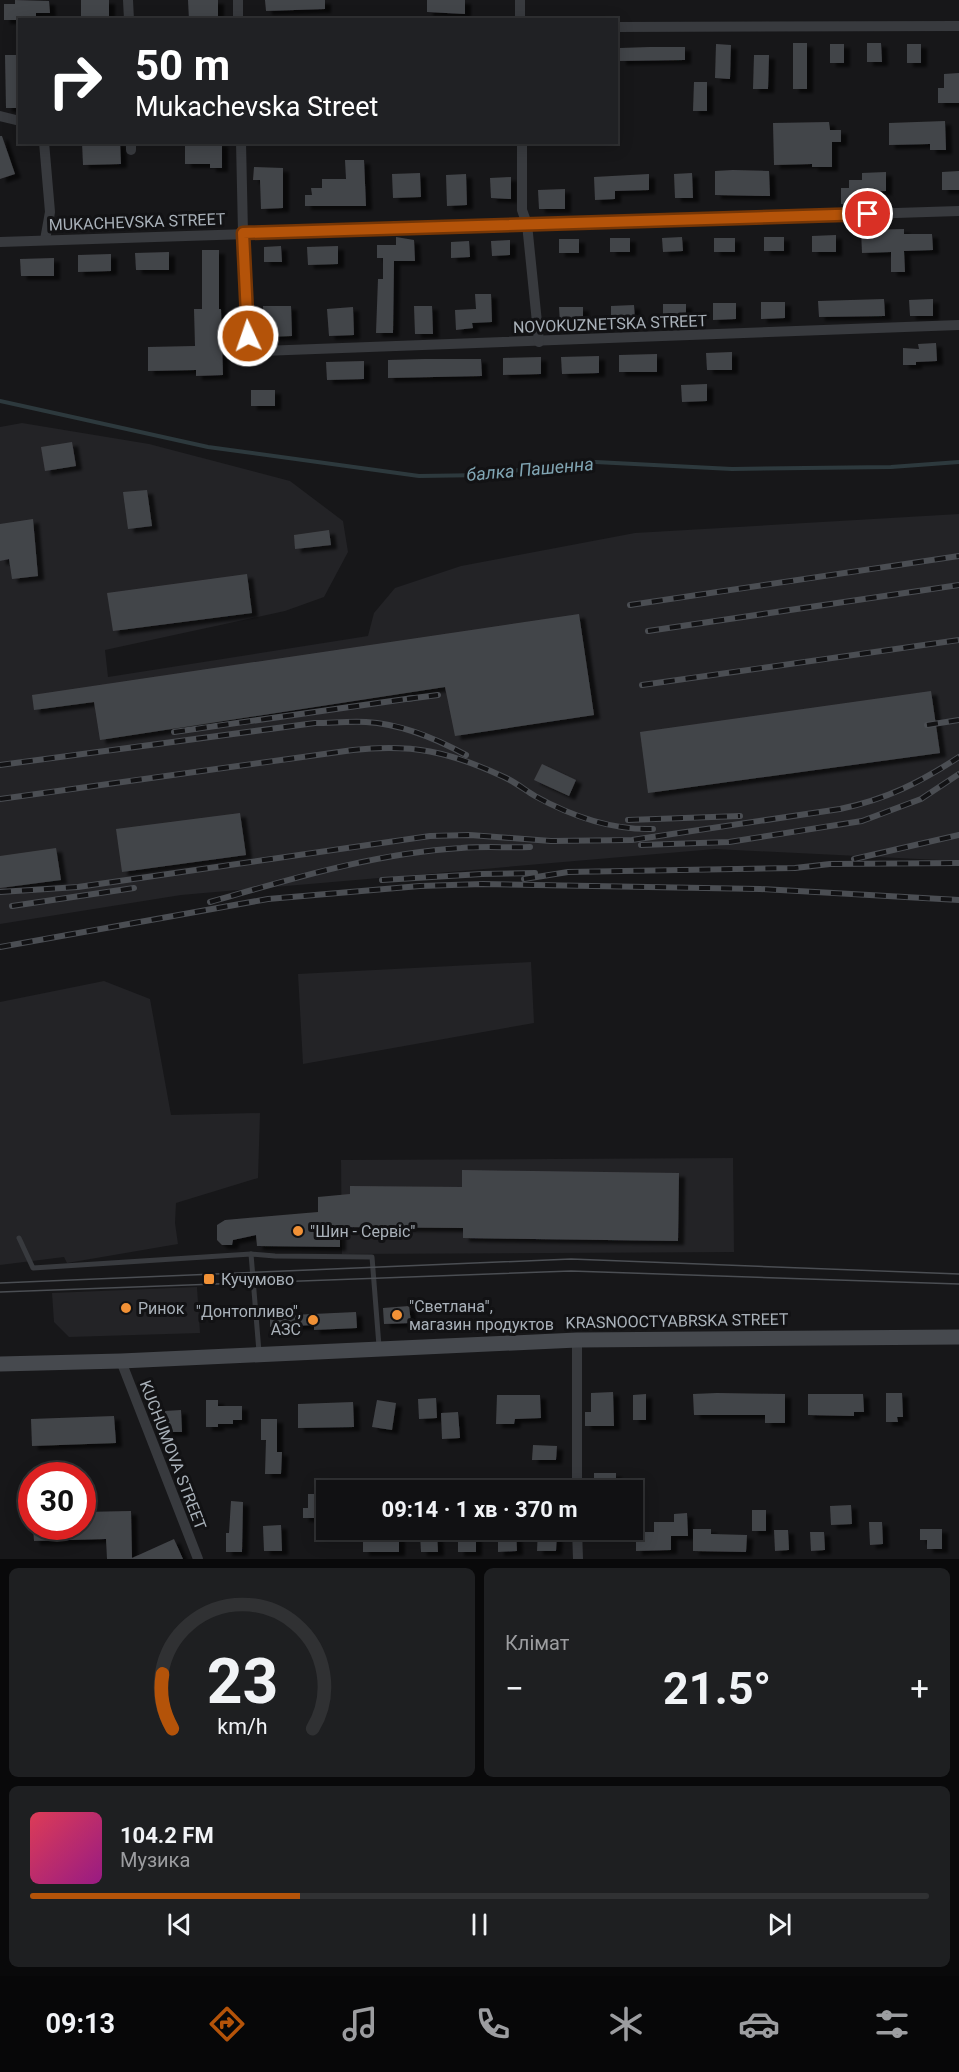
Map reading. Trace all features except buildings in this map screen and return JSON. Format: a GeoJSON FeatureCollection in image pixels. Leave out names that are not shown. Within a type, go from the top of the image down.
{"type":"FeatureCollection","features":[{"type":"Feature","properties":{"kind":"main road","name":"KRASNOOCTYABRSKA STREET"},"geometry":{"type":"LineString","coordinates":[[0,1364],[121,1361],[577,1340],[959,1337]]}},
{"type":"Feature","properties":{"kind":"street"},"geometry":{"type":"LineString","coordinates":[[128,0],[129,18]]}},
{"type":"Feature","properties":{"kind":"street"},"geometry":{"type":"LineString","coordinates":[[238,0],[238,18]]}},
{"type":"Feature","properties":{"kind":"street"},"geometry":{"type":"LineString","coordinates":[[520,0],[520,18]]}},
{"type":"Feature","properties":{"kind":"street"},"geometry":{"type":"LineString","coordinates":[[618,27],[959,26]]}},
{"type":"Feature","properties":{"kind":"street"},"geometry":{"type":"LineString","coordinates":[[0,116],[18,120]]}},
{"type":"Feature","properties":{"kind":"street"},"geometry":{"type":"LineString","coordinates":[[44,144],[50,212],[45,240]]}},
{"type":"Feature","properties":{"kind":"street"},"geometry":{"type":"LineString","coordinates":[[241,144],[243,233]]}},
{"type":"Feature","properties":{"kind":"street"},"geometry":{"type":"LineString","coordinates":[[522,144],[522,210],[527,224],[539,342]]}},
{"type":"Feature","properties":{"kind":"street","name":"MUKACHEVSKA STREET"},"geometry":{"type":"LineString","coordinates":[[0,242],[959,211]]}},
{"type":"Feature","properties":{"kind":"street","name":"NOVOKUZNETSKA STREET"},"geometry":{"type":"LineString","coordinates":[[243,233],[248,336],[252,345],[262,351],[959,325]]}},
{"type":"Feature","properties":{"kind":"street"},"geometry":{"type":"LineString","coordinates":[[577,1340],[577,1480]]}},
{"type":"Feature","properties":{"kind":"street","name":"KUCHUMOVA STREET"},"geometry":{"type":"LineString","coordinates":[[121,1361],[198,1559]]}},
{"type":"Feature","properties":{"kind":"street"},"geometry":{"type":"LineString","coordinates":[[577,1540],[578,1559]]}},
{"type":"Feature","properties":{"kind":"lane"},"geometry":{"type":"LineString","coordinates":[[19,1238],[33,1268],[251,1254],[372,1257],[379,1348]]}},
{"type":"Feature","properties":{"kind":"lane"},"geometry":{"type":"LineString","coordinates":[[251,1254],[259,1354]]}},
{"type":"Feature","properties":{"kind":"shaded area"},"geometry":{"type":"Polygon","coordinates":[[[22,423],[149,444],[290,481],[343,521],[348,552],[324,597],[285,611],[105,650],[108,677],[368,636],[374,613],[395,588],[461,566],[635,533],[959,514],[959,861],[715,849],[181,895],[0,924],[0,427],[22,423]]]}},
{"type":"Feature","properties":{"kind":"shaded area"},"geometry":{"type":"Polygon","coordinates":[[[531,962],[534,1023],[303,1064],[298,974],[531,962]]]}},
{"type":"Feature","properties":{"kind":"shaded area"},"geometry":{"type":"Polygon","coordinates":[[[104,981],[150,999],[171,1115],[260,1113],[258,1178],[176,1203],[175,1223],[178,1244],[67,1263],[64,1257],[0,1265],[0,1002],[104,981]]]}},
{"type":"Feature","properties":{"kind":"shaded area"},"geometry":{"type":"Polygon","coordinates":[[[733,1158],[734,1252],[342,1254],[341,1160],[733,1158]]]}},
{"type":"Feature","properties":{"kind":"shaded area","name":"Ринок"},"geometry":{"type":"Polygon","coordinates":[[[197,1287],[200,1333],[69,1337],[54,1322],[52,1293],[197,1287]]]}},
{"type":"Feature","properties":{"kind":"waterway","name":"балка Пашенна"},"geometry":{"type":"LineString","coordinates":[[0,401],[208,447],[419,476],[487,475],[576,461],[732,469],[891,467],[959,462]]}},
{"type":"Feature","properties":{"kind":"tram line"},"geometry":{"type":"LineString","coordinates":[[0,1283],[571,1259],[959,1274]]}},
{"type":"Feature","properties":{"kind":"tram line"},"geometry":{"type":"LineString","coordinates":[[0,1292],[571,1271],[959,1284]]}},
{"type":"Feature","properties":{"kind":"railway"},"geometry":{"type":"LineString","coordinates":[[630,605],[959,556]]}},
{"type":"Feature","properties":{"kind":"railway"},"geometry":{"type":"LineString","coordinates":[[648,631],[959,585]]}},
{"type":"Feature","properties":{"kind":"railway"},"geometry":{"type":"LineString","coordinates":[[642,685],[959,640]]}},
{"type":"Feature","properties":{"kind":"railway"},"geometry":{"type":"LineString","coordinates":[[407,699],[438,695]]}},
{"type":"Feature","properties":{"kind":"railway"},"geometry":{"type":"LineString","coordinates":[[174,732],[413,698]]}},
{"type":"Feature","properties":{"kind":"railway"},"geometry":{"type":"LineString","coordinates":[[927,725],[959,720]]}},
{"type":"Feature","properties":{"kind":"railway"},"geometry":{"type":"LineString","coordinates":[[0,765],[315,723],[353,722],[379,723],[405,729],[466,755]]}},
{"type":"Feature","properties":{"kind":"railway"},"geometry":{"type":"LineString","coordinates":[[0,799],[353,750],[394,748],[447,755],[465,761],[508,779],[549,803],[592,820],[622,827],[653,829]]}},
{"type":"Feature","properties":{"kind":"railway"},"geometry":{"type":"LineString","coordinates":[[0,892],[78,887],[430,836],[470,835],[551,841],[632,840],[857,805],[902,789],[959,757]]}},
{"type":"Feature","properties":{"kind":"railway"},"geometry":{"type":"LineString","coordinates":[[641,845],[729,842],[862,821],[921,799],[959,774]]}},
{"type":"Feature","properties":{"kind":"railway"},"geometry":{"type":"LineString","coordinates":[[628,820],[740,816]]}},
{"type":"Feature","properties":{"kind":"railway"},"geometry":{"type":"LineString","coordinates":[[854,859],[959,835]]}},
{"type":"Feature","properties":{"kind":"railway"},"geometry":{"type":"LineString","coordinates":[[210,902],[334,868],[397,855],[470,847],[530,847]]}},
{"type":"Feature","properties":{"kind":"railway"},"geometry":{"type":"LineString","coordinates":[[524,879],[568,872],[795,868],[830,864],[959,863]]}},
{"type":"Feature","properties":{"kind":"railway"},"geometry":{"type":"LineString","coordinates":[[382,880],[535,873]]}},
{"type":"Feature","properties":{"kind":"railway"},"geometry":{"type":"LineString","coordinates":[[0,947],[268,899],[420,886],[483,884],[760,889],[959,900]]}},
{"type":"Feature","properties":{"kind":"railway"},"geometry":{"type":"LineString","coordinates":[[12,906],[134,888]]}},
{"type":"Feature","properties":{"kind":"place","name":"\"Шин - Сервіс\""},"geometry":{"type":"Point","coordinates":[298,1231]}},
{"type":"Feature","properties":{"kind":"place","name":"Кучумово"},"geometry":{"type":"Point","coordinates":[209,1279]}},
{"type":"Feature","properties":{"kind":"place","name":"Ринок"},"geometry":{"type":"Point","coordinates":[126,1308]}},
{"type":"Feature","properties":{"kind":"place","name":"\"Светлана\", магазин продуктов"},"geometry":{"type":"Point","coordinates":[397,1315]}},
{"type":"Feature","properties":{"kind":"place","name":"\"Донтопливо\", АЗС"},"geometry":{"type":"Point","coordinates":[313,1320]}},
{"type":"Feature","properties":{"kind":"route"},"geometry":{"type":"LineString","coordinates":[[248,336],[243,233],[868,214]]}}]}
